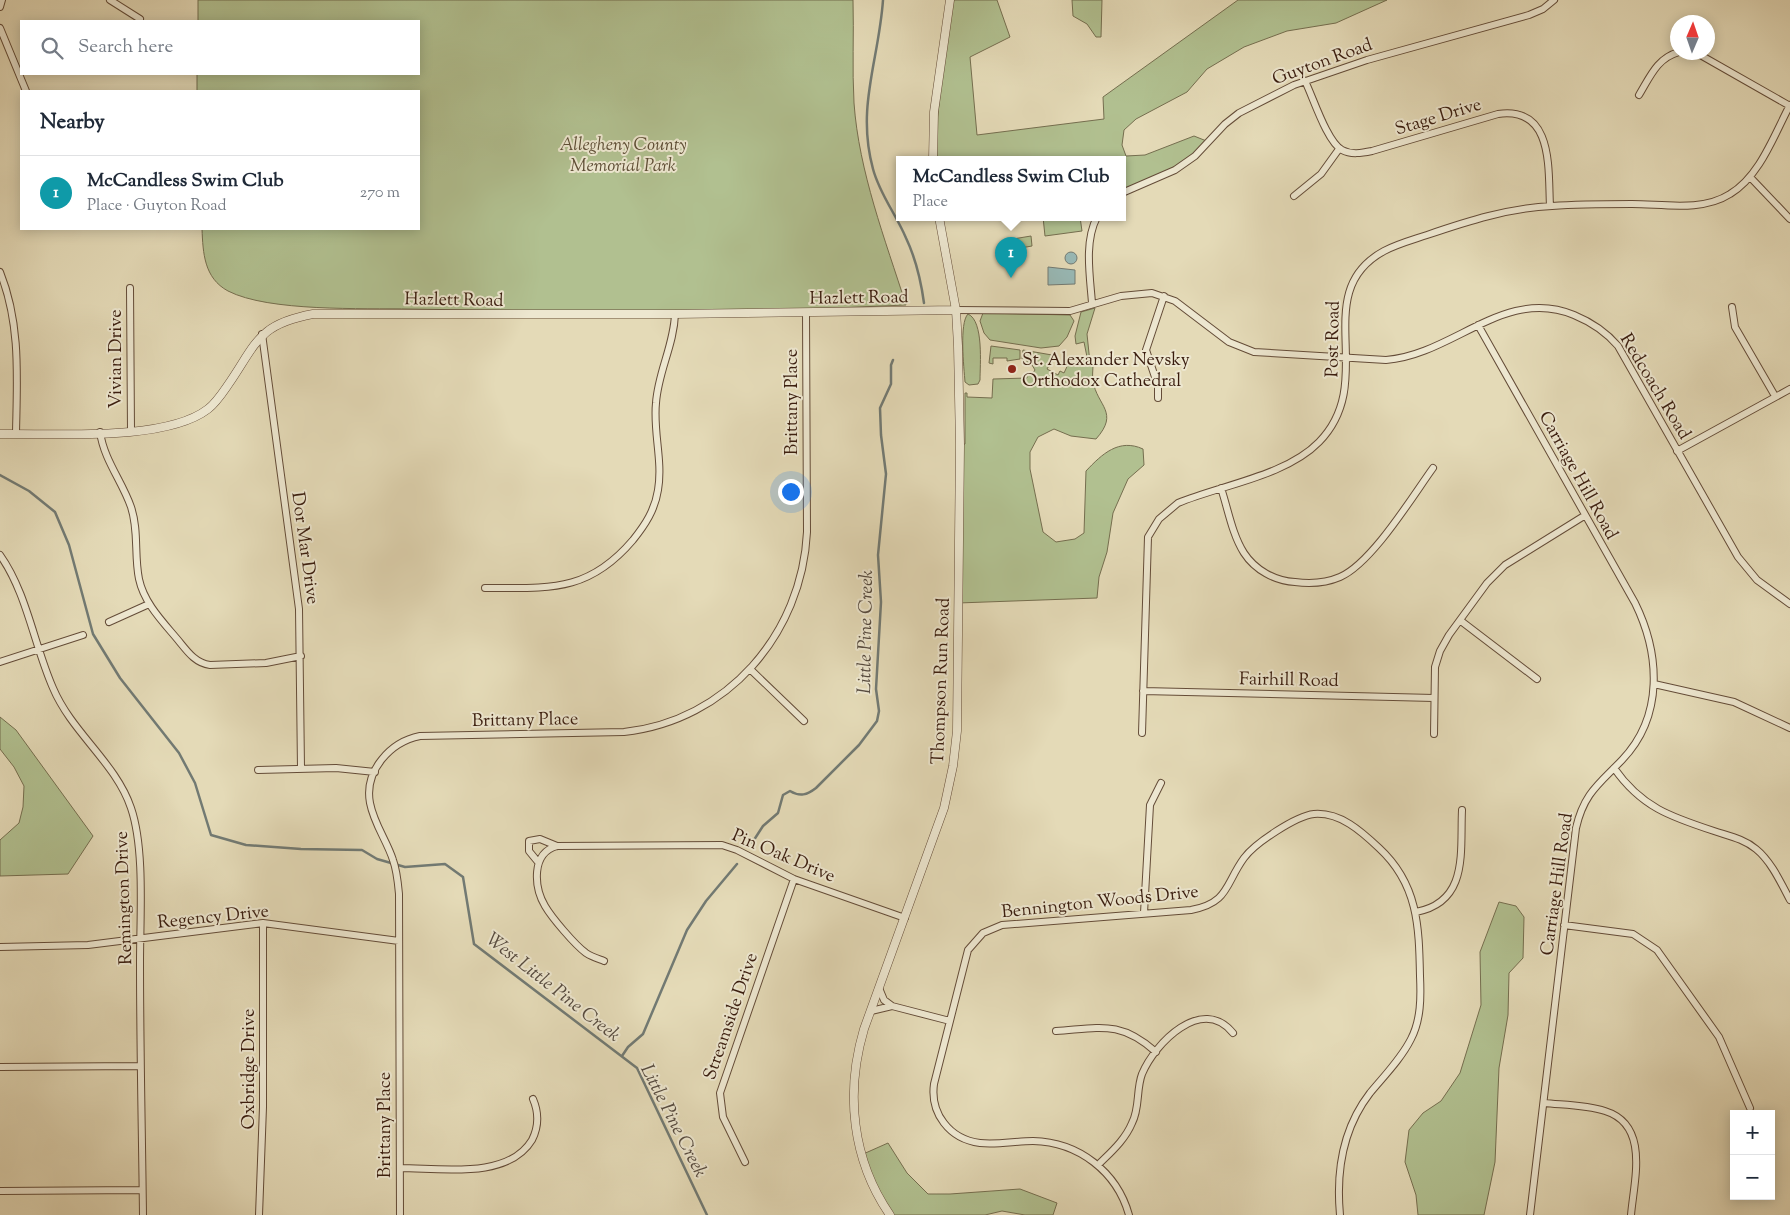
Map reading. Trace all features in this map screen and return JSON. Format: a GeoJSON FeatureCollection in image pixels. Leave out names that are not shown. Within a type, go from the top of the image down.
{"type":"FeatureCollection","features":[{"type":"Feature","properties":{"kind":"street"},"geometry":{"type":"LineString","coordinates":[[0,8],[2,0]]}},
{"type":"Feature","properties":{"kind":"street"},"geometry":{"type":"LineString","coordinates":[[110,0],[140,19]]}},
{"type":"Feature","properties":{"kind":"street"},"geometry":{"type":"LineString","coordinates":[[932,156],[934,112],[950,0]]}},
{"type":"Feature","properties":{"kind":"street","name":"Guyton Road"},"geometry":{"type":"LineString","coordinates":[[1126,191],[1183,165],[1200,152],[1225,124],[1248,107],[1305,81],[1367,60],[1529,15],[1543,9],[1554,0]]}},
{"type":"Feature","properties":{"kind":"street"},"geometry":{"type":"LineString","coordinates":[[0,28],[26,90]]}},
{"type":"Feature","properties":{"kind":"street"},"geometry":{"type":"LineString","coordinates":[[1639,95],[1659,63],[1670,55]]}},
{"type":"Feature","properties":{"kind":"street"},"geometry":{"type":"LineString","coordinates":[[1709,60],[1790,106]]}},
{"type":"Feature","properties":{"kind":"street"},"geometry":{"type":"LineString","coordinates":[[1294,196],[1321,174],[1331,163],[1339,149],[1332,139],[1305,81]]}},
{"type":"Feature","properties":{"kind":"street","name":"Post Road"},"geometry":{"type":"LineString","coordinates":[[1142,733],[1148,546],[1151,531],[1163,514],[1178,503],[1292,461],[1318,443],[1339,414],[1346,387],[1345,313],[1348,291],[1356,276],[1377,256],[1393,247],[1475,219],[1518,210],[1550,206],[1704,204],[1729,195],[1750,177],[1790,106]]}},
{"type":"Feature","properties":{"kind":"street","name":"Stage Drive"},"geometry":{"type":"LineString","coordinates":[[1339,149],[1351,153],[1363,153],[1490,116],[1516,113],[1532,122],[1544,141],[1550,206]]}},
{"type":"Feature","properties":{"kind":"street"},"geometry":{"type":"LineString","coordinates":[[1750,177],[1790,219]]}},
{"type":"Feature","properties":{"kind":"street","name":"Thompson Run Road"},"geometry":{"type":"LineString","coordinates":[[890,1215],[866,1171],[855,1124],[853,1092],[856,1060],[879,988],[944,808],[956,747],[960,445],[956,310],[940,221]]}},
{"type":"Feature","properties":{"kind":"street"},"geometry":{"type":"LineString","coordinates":[[956,310],[1070,311],[1092,303],[1089,264],[1092,231],[1096,221]]}},
{"type":"Feature","properties":{"kind":"street"},"geometry":{"type":"LineString","coordinates":[[0,272],[9,296],[15,332],[16,434]]}},
{"type":"Feature","properties":{"kind":"street","name":"Vivian Drive"},"geometry":{"type":"LineString","coordinates":[[130,288],[131,431]]}},
{"type":"Feature","properties":{"kind":"street","name":"Redcoach Road"},"geometry":{"type":"LineString","coordinates":[[1092,303],[1146,292],[1164,296],[1181,305],[1229,342],[1248,350],[1269,355],[1386,360],[1407,357],[1436,347],[1478,325],[1513,311],[1541,308],[1565,312],[1595,326],[1613,341],[1622,352],[1742,564],[1770,591],[1790,604]]}},
{"type":"Feature","properties":{"kind":"street"},"geometry":{"type":"LineString","coordinates":[[1158,398],[1158,386],[1146,350],[1164,296]]}},
{"type":"Feature","properties":{"kind":"street"},"geometry":{"type":"LineString","coordinates":[[1732,307],[1735,327],[1775,396]]}},
{"type":"Feature","properties":{"kind":"street","name":"Hazlett Road"},"geometry":{"type":"LineString","coordinates":[[0,434],[131,431],[168,427],[192,419],[208,408],[223,393],[262,334],[293,318],[325,313],[675,314],[956,310]]}},
{"type":"Feature","properties":{"kind":"street","name":"Brittany Place"},"geometry":{"type":"LineString","coordinates":[[400,1215],[399,894],[393,860],[371,805],[370,792],[375,772],[392,748],[402,742],[420,736],[624,732],[654,727],[684,716],[707,704],[735,684],[750,669],[767,648],[787,616],[794,600],[804,565],[807,532],[806,312]]}},
{"type":"Feature","properties":{"kind":"street"},"geometry":{"type":"LineString","coordinates":[[484,588],[548,586],[586,579],[612,563],[642,528],[651,512],[658,490],[656,402],[674,332],[675,314]]}},
{"type":"Feature","properties":{"kind":"street","name":"Carriage Hill Road"},"geometry":{"type":"LineString","coordinates":[[1478,325],[1646,626],[1654,655],[1654,684],[1649,711],[1640,733],[1627,754],[1591,790],[1579,815],[1564,925],[1530,1215]]}},
{"type":"Feature","properties":{"kind":"street","name":"Dor Mar Drive"},"geometry":{"type":"LineString","coordinates":[[262,334],[300,610],[301,768]]}},
{"type":"Feature","properties":{"kind":"street"},"geometry":{"type":"LineString","coordinates":[[1677,451],[1790,388]]}},
{"type":"Feature","properties":{"kind":"street"},"geometry":{"type":"LineString","coordinates":[[100,432],[104,453],[132,509],[137,538],[139,580],[149,604],[193,658],[201,663],[210,665],[258,663],[301,656]]}},
{"type":"Feature","properties":{"kind":"street"},"geometry":{"type":"LineString","coordinates":[[1221,488],[1239,542],[1248,558],[1263,572],[1276,579],[1288,582],[1316,583],[1340,577],[1364,559],[1433,468]]}},
{"type":"Feature","properties":{"kind":"street"},"geometry":{"type":"LineString","coordinates":[[1434,734],[1434,698],[1438,658],[1444,644],[1487,583],[1505,565],[1584,516]]}},
{"type":"Feature","properties":{"kind":"street","name":"Remington Drive"},"geometry":{"type":"LineString","coordinates":[[0,555],[17,583],[38,650],[65,712],[115,777],[130,806],[138,840],[143,1215]]}},
{"type":"Feature","properties":{"kind":"street"},"geometry":{"type":"LineString","coordinates":[[109,622],[149,604]]}},
{"type":"Feature","properties":{"kind":"street"},"geometry":{"type":"LineString","coordinates":[[1461,621],[1537,679]]}},
{"type":"Feature","properties":{"kind":"street"},"geometry":{"type":"LineString","coordinates":[[0,662],[83,635]]}},
{"type":"Feature","properties":{"kind":"street"},"geometry":{"type":"LineString","coordinates":[[750,669],[804,721]]}},
{"type":"Feature","properties":{"kind":"street"},"geometry":{"type":"LineString","coordinates":[[1654,684],[1734,702],[1790,728]]}},
{"type":"Feature","properties":{"kind":"street","name":"Fairhill Road"},"geometry":{"type":"LineString","coordinates":[[1143,691],[1434,698]]}},
{"type":"Feature","properties":{"kind":"street"},"geometry":{"type":"LineString","coordinates":[[258,770],[336,768],[375,772]]}},
{"type":"Feature","properties":{"kind":"street"},"geometry":{"type":"LineString","coordinates":[[1614,768],[1631,789],[1657,810],[1737,838],[1756,849],[1766,859],[1790,900]]}},
{"type":"Feature","properties":{"kind":"street"},"geometry":{"type":"LineString","coordinates":[[1144,913],[1150,805],[1161,783]]}},
{"type":"Feature","properties":{"kind":"street"},"geometry":{"type":"LineString","coordinates":[[1416,912],[1438,904],[1450,893],[1456,883],[1459,872],[1462,810]]}},
{"type":"Feature","properties":{"kind":"street","name":"Bennington Woods Drive"},"geometry":{"type":"LineString","coordinates":[[1130,1215],[1119,1192],[1098,1165],[1081,1153],[1057,1145],[1038,1142],[978,1143],[964,1138],[948,1128],[937,1112],[933,1095],[966,954],[972,943],[987,930],[1010,924],[1191,910],[1214,903],[1229,888],[1247,854],[1296,820],[1319,814],[1347,822],[1385,853],[1402,876],[1416,912],[1420,984],[1417,1025],[1408,1044],[1367,1098],[1349,1130],[1340,1166],[1340,1215]]}},
{"type":"Feature","properties":{"kind":"street","name":"Pin Oak Drive"},"geometry":{"type":"LineString","coordinates":[[604,961],[585,952],[548,910],[539,890],[538,862],[529,851],[530,841],[540,838],[557,846],[722,845],[737,850],[794,879],[905,918]]}},
{"type":"Feature","properties":{"kind":"street"},"geometry":{"type":"LineString","coordinates":[[538,862],[546,851],[557,846]]}},
{"type":"Feature","properties":{"kind":"street","name":"Streamside Drive"},"geometry":{"type":"LineString","coordinates":[[745,1162],[723,1117],[720,1093],[794,879]]}},
{"type":"Feature","properties":{"kind":"street","name":"Regency Drive"},"geometry":{"type":"LineString","coordinates":[[0,947],[71,946],[263,923],[399,941]]}},
{"type":"Feature","properties":{"kind":"street","name":"Oxbridge Drive"},"geometry":{"type":"LineString","coordinates":[[259,1215],[264,1107],[263,923]]}},
{"type":"Feature","properties":{"kind":"street"},"geometry":{"type":"LineString","coordinates":[[1564,925],[1633,934],[1657,950],[1719,1037],[1750,1108]]}},
{"type":"Feature","properties":{"kind":"street"},"geometry":{"type":"LineString","coordinates":[[879,988],[884,1000],[892,1006],[950,1021]]}},
{"type":"Feature","properties":{"kind":"street"},"geometry":{"type":"LineString","coordinates":[[871,1012],[892,1006]]}},
{"type":"Feature","properties":{"kind":"street"},"geometry":{"type":"LineString","coordinates":[[1098,1165],[1120,1142],[1131,1126],[1136,1112],[1142,1075],[1156,1052],[1180,1028],[1196,1020],[1217,1021],[1233,1033]]}},
{"type":"Feature","properties":{"kind":"street"},"geometry":{"type":"LineString","coordinates":[[1056,1032],[1106,1028],[1122,1030],[1138,1036],[1156,1052]]}},
{"type":"Feature","properties":{"kind":"street"},"geometry":{"type":"LineString","coordinates":[[0,1067],[140,1066]]}},
{"type":"Feature","properties":{"kind":"street"},"geometry":{"type":"LineString","coordinates":[[400,1168],[480,1168],[510,1161],[521,1154],[534,1135],[538,1115],[533,1100]]}},
{"type":"Feature","properties":{"kind":"street"},"geometry":{"type":"LineString","coordinates":[[1544,1103],[1605,1111],[1620,1119],[1628,1127],[1633,1136],[1636,1150],[1631,1215]]}},
{"type":"Feature","properties":{"kind":"street"},"geometry":{"type":"LineString","coordinates":[[0,1191],[142,1190]]}},
{"type":"Feature","properties":{"kind":"green space","name":"Allegheny County Memorial Park"},"geometry":{"type":"Polygon","coordinates":[[[198,0],[853,0],[853,90],[861,154],[874,205],[906,305],[658,311],[317,308],[267,303],[228,291],[220,286],[209,272],[204,256],[202,230],[420,230],[420,90],[197,90],[197,75],[420,75],[420,20],[198,20],[198,0]]]}},
{"type":"Feature","properties":{"kind":"green space"},"geometry":{"type":"Polygon","coordinates":[[[950,0],[997,0],[1010,37],[970,57],[977,135],[1104,119],[1103,97],[1238,0],[1387,0],[1336,23],[1287,31],[1244,47],[1207,69],[1187,92],[1136,119],[1124,130],[1122,145],[1126,156],[933,156],[950,0]]]}},
{"type":"Feature","properties":{"kind":"green space"},"geometry":{"type":"Polygon","coordinates":[[[1072,0],[1102,0],[1101,37],[1096,37],[1087,24],[1073,16],[1072,0]]]}},
{"type":"Feature","properties":{"kind":"green space"},"geometry":{"type":"Polygon","coordinates":[[[1194,136],[1209,142],[1183,165],[1126,191],[1126,156],[1145,155],[1194,136]]]}},
{"type":"Feature","properties":{"kind":"green space"},"geometry":{"type":"Polygon","coordinates":[[[1043,221],[1081,221],[1082,231],[1045,236],[1043,221]]]}},
{"type":"Feature","properties":{"kind":"green space"},"geometry":{"type":"Polygon","coordinates":[[[1031,236],[1032,246],[1009,250],[1007,240],[1031,236]]]}},
{"type":"Feature","properties":{"kind":"green space"},"geometry":{"type":"Polygon","coordinates":[[[1095,308],[1087,334],[1090,363],[1093,365],[1095,390],[1107,415],[1103,430],[1096,439],[1071,436],[1054,429],[1038,437],[1030,452],[1030,469],[1043,532],[1056,542],[1075,539],[1084,533],[1086,471],[1112,449],[1126,445],[1143,449],[1144,465],[1128,479],[1113,513],[1107,552],[1099,577],[1097,598],[958,603],[960,445],[965,444],[965,393],[967,393],[967,397],[992,398],[993,379],[1027,378],[1027,374],[1032,374],[1035,370],[1032,365],[1027,364],[1027,359],[1022,359],[1023,350],[1052,355],[1054,357],[1047,369],[1058,375],[1060,371],[1064,373],[1071,358],[1087,357],[1084,342],[1076,344],[1075,336],[1081,312],[1095,308]]]}},
{"type":"Feature","properties":{"kind":"green space"},"geometry":{"type":"Polygon","coordinates":[[[983,313],[1070,315],[1074,321],[1067,337],[1059,346],[1041,348],[990,340],[984,333],[980,321],[983,313]]]}},
{"type":"Feature","properties":{"kind":"green space"},"geometry":{"type":"Polygon","coordinates":[[[968,314],[977,325],[980,344],[980,380],[978,384],[969,385],[965,382],[963,346],[965,319],[968,314]]]}},
{"type":"Feature","properties":{"kind":"green space"},"geometry":{"type":"Polygon","coordinates":[[[991,346],[1020,350],[1020,359],[1007,361],[1007,358],[993,358],[993,364],[989,363],[991,346]]]}},
{"type":"Feature","properties":{"kind":"green space"},"geometry":{"type":"Polygon","coordinates":[[[0,717],[16,730],[93,836],[68,874],[0,876],[0,840],[19,823],[23,807],[24,786],[14,767],[0,749],[0,717]]]}},
{"type":"Feature","properties":{"kind":"green space"},"geometry":{"type":"Polygon","coordinates":[[[1499,902],[1516,906],[1524,917],[1523,958],[1509,973],[1508,1015],[1499,1068],[1495,1162],[1484,1215],[1418,1215],[1416,1195],[1405,1162],[1409,1130],[1423,1113],[1441,1101],[1460,1073],[1481,1005],[1480,952],[1499,902]]]}},
{"type":"Feature","properties":{"kind":"green space"},"geometry":{"type":"Polygon","coordinates":[[[888,1143],[907,1173],[928,1194],[1020,1189],[1057,1203],[1053,1215],[1025,1215],[1002,1211],[985,1215],[890,1215],[861,1155],[888,1143]]]}},
{"type":"Feature","properties":{"kind":"water"},"geometry":{"type":"Polygon","coordinates":[[[1069,252],[1073,252],[1077,258],[1073,264],[1069,264],[1065,260],[1065,256],[1069,252]]]}},
{"type":"Feature","properties":{"kind":"water"},"geometry":{"type":"Polygon","coordinates":[[[1048,267],[1075,270],[1075,284],[1048,285],[1048,267]]]}},
{"type":"Feature","properties":{"kind":"waterway","name":"Little Pine Creek"},"geometry":{"type":"LineString","coordinates":[[883,0],[870,84],[867,125],[868,146],[876,178],[896,218]]}},
{"type":"Feature","properties":{"kind":"waterway","name":"Little Pine Creek"},"geometry":{"type":"LineString","coordinates":[[898,221],[913,254],[920,278],[924,303]]}},
{"type":"Feature","properties":{"kind":"waterway","name":"Little Pine Creek"},"geometry":{"type":"LineString","coordinates":[[752,843],[763,826],[778,813],[783,795],[790,791],[803,794],[816,788],[859,745],[877,721],[879,711],[876,689],[881,602],[878,555],[886,474],[880,408],[891,384],[891,365],[893,360]]}},
{"type":"Feature","properties":{"kind":"waterway","name":"West Little Pine Creek"},"geometry":{"type":"LineString","coordinates":[[0,475],[29,491],[55,512],[69,545],[93,634],[120,678],[179,753],[195,783],[211,835],[246,845],[301,849],[362,850],[377,859],[405,867],[445,864],[463,877],[474,944],[637,1068],[707,1215]]}},
{"type":"Feature","properties":{"kind":"waterway","name":"Little Pine Creek"},"geometry":{"type":"LineString","coordinates":[[622,1056],[628,1047],[643,1034],[687,930],[706,901],[737,864]]}},
{"type":"Feature","properties":{"kind":"place","name":"McCandless Swim Club"},"geometry":{"type":"Point","coordinates":[1011,278]}},
{"type":"Feature","properties":{"kind":"place","name":"St. Alexander Nevsky Orthodox Cathedral"},"geometry":{"type":"Point","coordinates":[1012,369]}}]}
